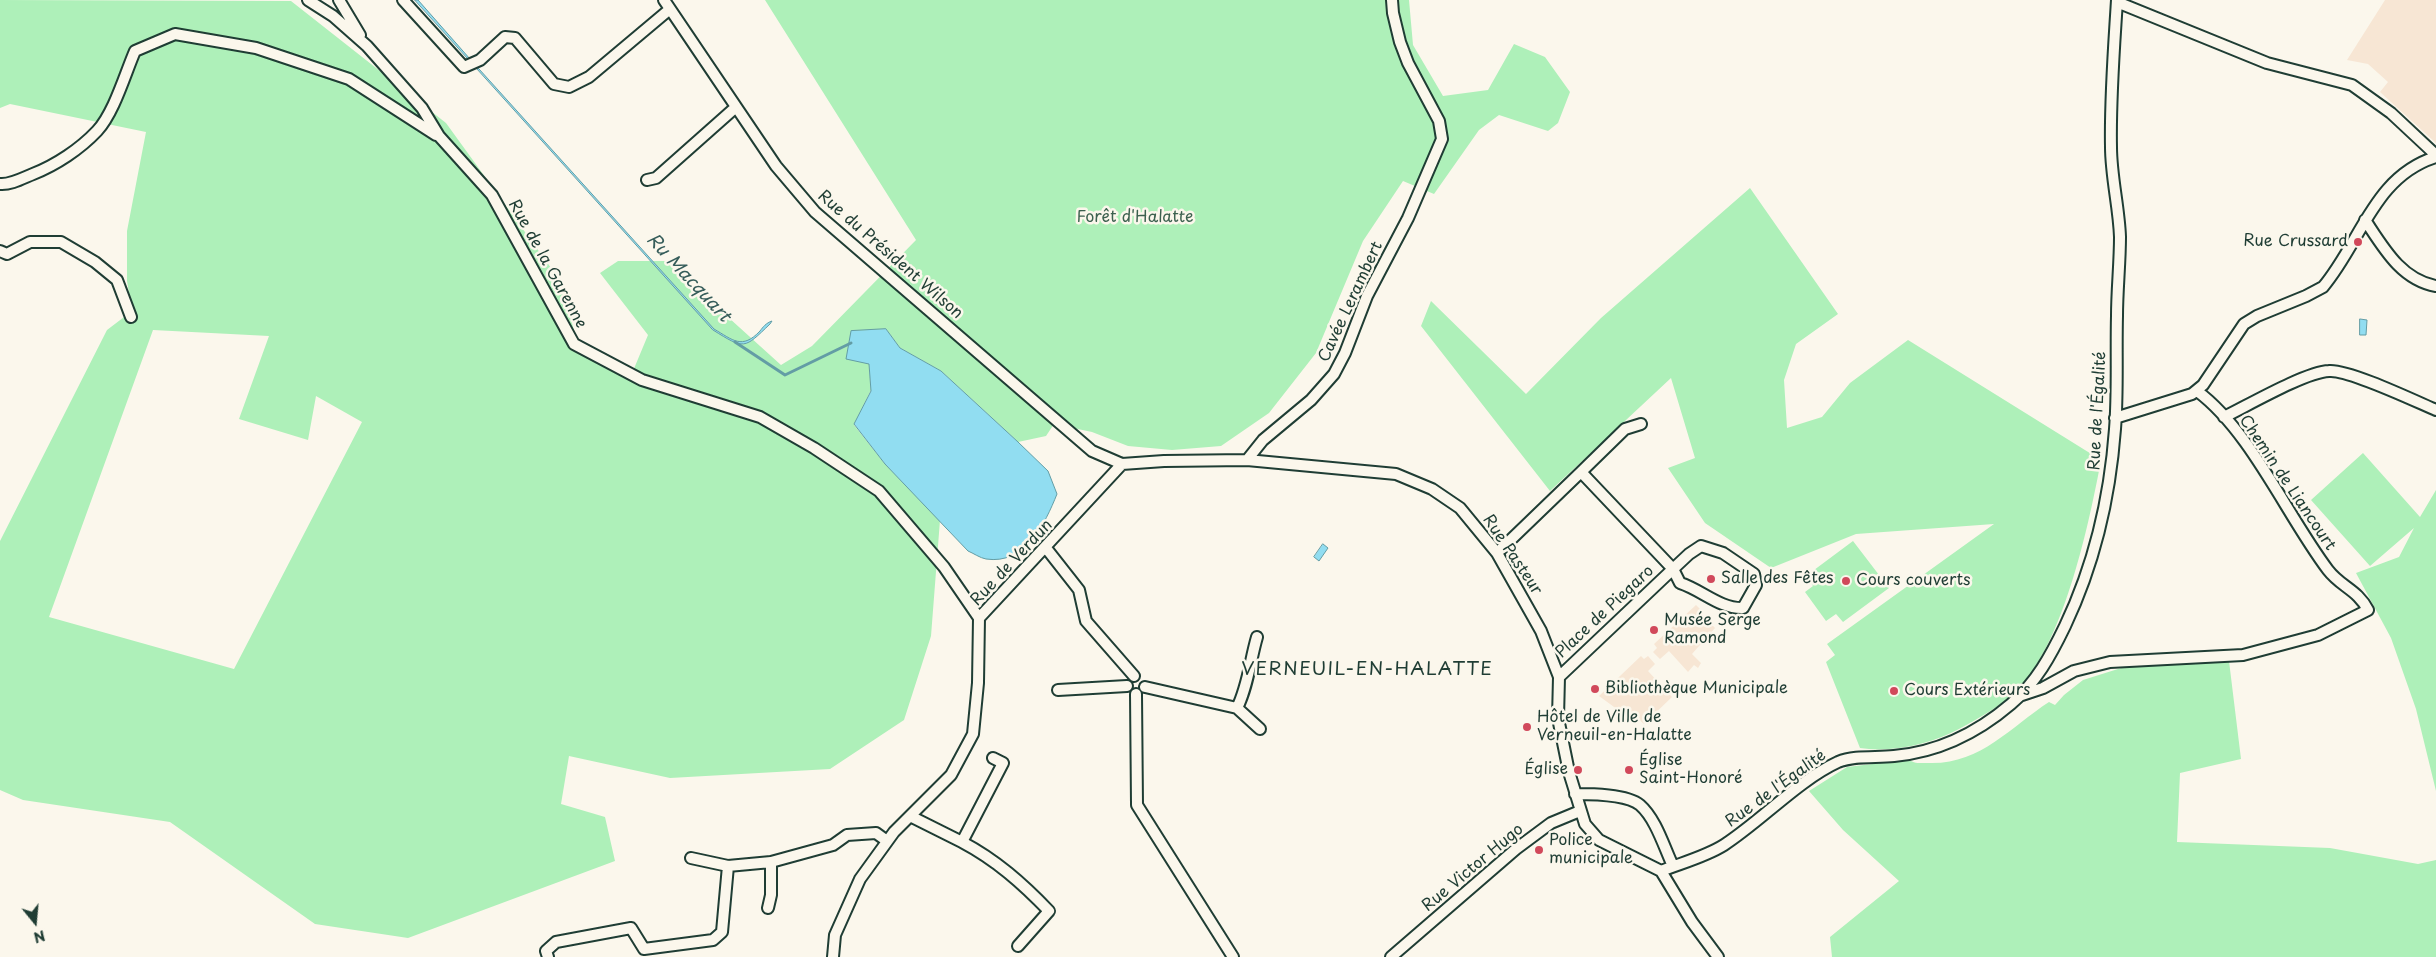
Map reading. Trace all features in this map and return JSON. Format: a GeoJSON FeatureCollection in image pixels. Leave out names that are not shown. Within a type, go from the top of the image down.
{"type":"FeatureCollection","features":[{"type":"Feature","properties":{"kind":"street"},"geometry":{"type":"LineString","coordinates":[[308,0],[333,16],[367,46],[422,108],[439,136]]}},
{"type":"Feature","properties":{"kind":"street"},"geometry":{"type":"LineString","coordinates":[[338,0],[367,46]]}},
{"type":"Feature","properties":{"kind":"street"},"geometry":{"type":"LineString","coordinates":[[403,0],[464,67],[480,60],[505,37],[515,38],[554,84],[569,87],[589,77],[667,4]]}},
{"type":"Feature","properties":{"kind":"street","name":"Cavée Lerambert"},"geometry":{"type":"LineString","coordinates":[[1247,460],[1263,440],[1311,400],[1334,374],[1345,354],[1368,296],[1408,218],[1438,150],[1442,131],[1434,108],[1408,63],[1396,28],[1392,0]]}},
{"type":"Feature","properties":{"kind":"street"},"geometry":{"type":"LineString","coordinates":[[2116,418],[2197,392],[2244,324],[2257,316],[2323,287],[2383,193],[2400,175],[2419,163],[2436,156],[2391,113],[2352,85],[2328,77],[2267,63],[2117,1]]}},
{"type":"Feature","properties":{"kind":"street","name":"Rue de l'Égalité"},"geometry":{"type":"LineString","coordinates":[[1661,871],[1721,847],[1767,814],[1802,785],[1839,762],[1858,758],[1900,756],[1953,742],[1976,731],[2021,696],[2049,658],[2084,579],[2104,504],[2112,458],[2116,418],[2120,241],[2118,207],[2111,161],[2110,131],[2117,1]]}},
{"type":"Feature","properties":{"kind":"street","name":"Rue du Président Wilson"},"geometry":{"type":"LineString","coordinates":[[667,4],[776,166],[815,212],[1092,451],[1122,464]]}},
{"type":"Feature","properties":{"kind":"street"},"geometry":{"type":"LineString","coordinates":[[0,184],[6,185],[38,172],[66,157],[98,130],[108,114],[135,50],[175,34],[256,48],[348,79],[439,136]]}},
{"type":"Feature","properties":{"kind":"street"},"geometry":{"type":"LineString","coordinates":[[647,180],[656,178],[736,107]]}},
{"type":"Feature","properties":{"kind":"street","name":"Rue de la Garenne"},"geometry":{"type":"LineString","coordinates":[[439,136],[492,194],[574,344],[642,380],[760,416],[880,491],[944,567],[979,618]]}},
{"type":"Feature","properties":{"kind":"street"},"geometry":{"type":"LineString","coordinates":[[2366,220],[2388,254],[2400,267],[2419,281],[2436,286]]}},
{"type":"Feature","properties":{"kind":"street"},"geometry":{"type":"LineString","coordinates":[[0,251],[7,254],[30,242],[61,242],[94,262],[117,280],[131,317]]}},
{"type":"Feature","properties":{"kind":"street"},"geometry":{"type":"LineString","coordinates":[[2224,417],[2312,375],[2330,370],[2347,374],[2436,410]]}},
{"type":"Feature","properties":{"kind":"street","name":"Chemin de Liancourt"},"geometry":{"type":"LineString","coordinates":[[2021,696],[2043,688],[2074,672],[2110,662],[2243,655],[2318,635],[2368,610],[2361,598],[2329,571],[2251,451],[2224,417],[2197,392]]}},
{"type":"Feature","properties":{"kind":"street"},"geometry":{"type":"LineString","coordinates":[[1497,553],[1626,429],[1642,424]]}},
{"type":"Feature","properties":{"kind":"street","name":"Rue Pasteur"},"geometry":{"type":"LineString","coordinates":[[1122,464],[1164,461],[1247,460],[1366,470],[1396,474],[1416,482],[1460,508],[1497,553],[1527,604],[1559,677],[1558,718],[1575,794],[1580,811],[1590,832],[1599,840],[1661,871]]}},
{"type":"Feature","properties":{"kind":"street","name":"Rue de Verdun"},"geometry":{"type":"LineString","coordinates":[[833,957],[835,935],[860,879],[887,841],[951,776],[973,734],[978,683],[979,618],[1122,464]]}},
{"type":"Feature","properties":{"kind":"street"},"geometry":{"type":"LineString","coordinates":[[1581,472],[1673,569],[1680,583],[1696,588],[1730,609],[1743,608],[1756,584],[1754,574],[1723,553],[1702,546],[1688,554],[1673,569]]}},
{"type":"Feature","properties":{"kind":"street"},"geometry":{"type":"LineString","coordinates":[[1046,548],[1079,590],[1086,620],[1134,676],[1143,678],[1145,687],[1141,693],[1130,693],[1127,686],[1130,678],[1134,676]]}},
{"type":"Feature","properties":{"kind":"street","name":"Place de Piegaro"},"geometry":{"type":"LineString","coordinates":[[1559,677],[1673,569]]}},
{"type":"Feature","properties":{"kind":"street"},"geometry":{"type":"LineString","coordinates":[[1236,708],[1245,692],[1249,665],[1257,637]]}},
{"type":"Feature","properties":{"kind":"street"},"geometry":{"type":"LineString","coordinates":[[1058,690],[1127,686]]}},
{"type":"Feature","properties":{"kind":"street"},"geometry":{"type":"LineString","coordinates":[[1145,687],[1236,708],[1260,729]]}},
{"type":"Feature","properties":{"kind":"street"},"geometry":{"type":"LineString","coordinates":[[1136,694],[1137,805],[1233,957]]}},
{"type":"Feature","properties":{"kind":"street"},"geometry":{"type":"LineString","coordinates":[[962,842],[1003,763],[993,758]]}},
{"type":"Feature","properties":{"kind":"street"},"geometry":{"type":"LineString","coordinates":[[1575,794],[1605,794],[1639,804],[1654,824],[1674,866]]}},
{"type":"Feature","properties":{"kind":"street","name":"Rue Victor Hugo"},"geometry":{"type":"LineString","coordinates":[[1391,957],[1516,849],[1551,823],[1580,811]]}},
{"type":"Feature","properties":{"kind":"street"},"geometry":{"type":"LineString","coordinates":[[912,817],[986,855],[1019,880],[1049,911],[1018,946]]}},
{"type":"Feature","properties":{"kind":"street"},"geometry":{"type":"LineString","coordinates":[[692,858],[728,866],[771,862],[832,845],[847,835],[876,833],[887,841]]}},
{"type":"Feature","properties":{"kind":"street"},"geometry":{"type":"LineString","coordinates":[[768,908],[772,895],[771,862]]}},
{"type":"Feature","properties":{"kind":"street"},"geometry":{"type":"LineString","coordinates":[[548,957],[546,951],[556,942],[631,928],[644,949],[713,940],[722,932],[728,866]]}},
{"type":"Feature","properties":{"kind":"street"},"geometry":{"type":"LineString","coordinates":[[1661,871],[1693,924],[1718,957]]}},
{"type":"Feature","properties":{"kind":"shaded area"},"geometry":{"type":"Polygon","coordinates":[[[2385,0],[2436,0],[2436,143],[2380,92],[2388,82],[2368,64],[2347,60],[2385,0]]]}},
{"type":"Feature","properties":{"kind":"shaded area"},"geometry":{"type":"Polygon","coordinates":[[[1696,605],[1700,609],[1699,611],[1715,628],[1692,654],[1701,663],[1698,668],[1694,665],[1688,672],[1669,651],[1660,659],[1653,652],[1657,648],[1654,644],[1696,605]]]}},
{"type":"Feature","properties":{"kind":"shaded area"},"geometry":{"type":"Polygon","coordinates":[[[1641,656],[1644,659],[1648,656],[1655,664],[1648,671],[1672,697],[1644,724],[1629,711],[1625,715],[1599,696],[1641,656]]]}},
{"type":"Feature","properties":{"kind":"green space","name":"Forêt d'Halatte"},"geometry":{"type":"Polygon","coordinates":[[[0,0],[291,1],[446,123],[559,279],[581,354],[633,371],[648,335],[600,273],[618,261],[666,261],[781,365],[812,346],[916,240],[765,0],[1409,0],[1413,45],[1443,96],[1488,90],[1514,44],[1545,57],[1570,92],[1558,123],[1548,131],[1499,115],[1479,130],[1434,194],[1403,181],[1363,241],[1316,353],[1269,413],[1221,446],[1172,450],[1128,446],[1092,432],[1054,424],[1046,436],[1018,442],[941,371],[900,348],[886,329],[869,364],[871,390],[854,425],[885,464],[940,520],[931,636],[904,720],[830,769],[670,778],[569,756],[561,804],[605,817],[615,861],[408,938],[315,924],[170,822],[23,800],[0,790],[0,541],[107,330],[132,311],[127,281],[127,231],[146,132],[10,104],[0,108],[0,0]],[[153,330],[49,617],[234,669],[362,422],[316,396],[308,440],[239,419],[269,336],[153,330]]]}},
{"type":"Feature","properties":{"kind":"green space"},"geometry":{"type":"Polygon","coordinates":[[[1750,188],[1838,314],[1796,344],[1784,380],[1787,428],[1822,417],[1850,383],[1908,340],[2101,460],[2090,516],[2073,578],[2051,638],[2037,664],[2022,685],[2000,704],[1959,729],[1924,743],[1898,748],[1860,748],[1826,662],[1835,655],[1827,644],[1994,524],[1856,534],[1771,568],[1705,523],[1668,468],[1695,458],[1671,378],[1550,491],[1421,326],[1431,301],[1526,394],[1601,318],[1750,188]]]}},
{"type":"Feature","properties":{"kind":"green space"},"geometry":{"type":"Polygon","coordinates":[[[2363,453],[2420,517],[2436,490],[2436,791],[2416,709],[2391,638],[2356,573],[2399,557],[2414,528],[2370,566],[2311,500],[2363,453]]]}},
{"type":"Feature","properties":{"kind":"green space","name":"Cours couverts"},"geometry":{"type":"Polygon","coordinates":[[[1853,541],[1889,588],[1843,622],[1836,614],[1826,621],[1805,592],[1813,586],[1806,576],[1853,541]]]}},
{"type":"Feature","properties":{"kind":"green space"},"geometry":{"type":"Polygon","coordinates":[[[2229,661],[2241,759],[2180,773],[2177,842],[2330,848],[2418,864],[2436,860],[2436,957],[1832,957],[1830,937],[1899,881],[1843,830],[1809,791],[1847,767],[1907,758],[1914,762],[1922,763],[1946,762],[1963,758],[1993,743],[2049,702],[2055,705],[2083,680],[2137,663],[2229,661]]]}},
{"type":"Feature","properties":{"kind":"water"},"geometry":{"type":"Polygon","coordinates":[[[415,0],[418,0],[714,329],[732,339],[743,342],[754,337],[765,325],[772,321],[770,324],[755,338],[744,344],[732,341],[713,330],[415,0]]]}},
{"type":"Feature","properties":{"kind":"water"},"geometry":{"type":"Polygon","coordinates":[[[2360,319],[2367,320],[2366,335],[2360,335],[2360,319]]]}},
{"type":"Feature","properties":{"kind":"water"},"geometry":{"type":"Polygon","coordinates":[[[886,329],[900,348],[941,371],[1048,471],[1057,494],[1052,506],[1032,540],[1012,556],[1000,559],[986,559],[968,551],[885,464],[854,424],[871,391],[869,364],[846,359],[851,331],[886,329]]]}},
{"type":"Feature","properties":{"kind":"water"},"geometry":{"type":"Polygon","coordinates":[[[1323,544],[1328,548],[1319,561],[1314,557],[1323,544]]]}},
{"type":"Feature","properties":{"kind":"waterway","name":"Ru Macquart"},"geometry":{"type":"LineString","coordinates":[[735,342],[785,375],[851,343]]}},
{"type":"Feature","properties":{"kind":"place","name":"Rue Crussard"},"geometry":{"type":"Point","coordinates":[2358,242]}},
{"type":"Feature","properties":{"kind":"place","name":"Salle des Fêtes"},"geometry":{"type":"Point","coordinates":[1711,579]}},
{"type":"Feature","properties":{"kind":"place","name":"Cours couverts"},"geometry":{"type":"Point","coordinates":[1846,581]}},
{"type":"Feature","properties":{"kind":"place","name":"Musée Serge Ramond"},"geometry":{"type":"Point","coordinates":[1654,630]}},
{"type":"Feature","properties":{"kind":"place","name":"Bibliothèque Municipale"},"geometry":{"type":"Point","coordinates":[1595,689]}},
{"type":"Feature","properties":{"kind":"place","name":"Cours Extérieurs"},"geometry":{"type":"Point","coordinates":[1894,691]}},
{"type":"Feature","properties":{"kind":"place","name":"Hôtel de Ville de Verneuil-en-Halatte"},"geometry":{"type":"Point","coordinates":[1527,727]}},
{"type":"Feature","properties":{"kind":"place","name":"Église"},"geometry":{"type":"Point","coordinates":[1578,770]}},
{"type":"Feature","properties":{"kind":"place","name":"Église Saint-Honoré"},"geometry":{"type":"Point","coordinates":[1629,770]}},
{"type":"Feature","properties":{"kind":"place","name":"Police municipale"},"geometry":{"type":"Point","coordinates":[1539,850]}},
{"type":"Feature","properties":{"kind":"district","name":"VERNEUIL-EN-HALATTE"},"geometry":{"type":"Point","coordinates":[1367,670]}}]}
